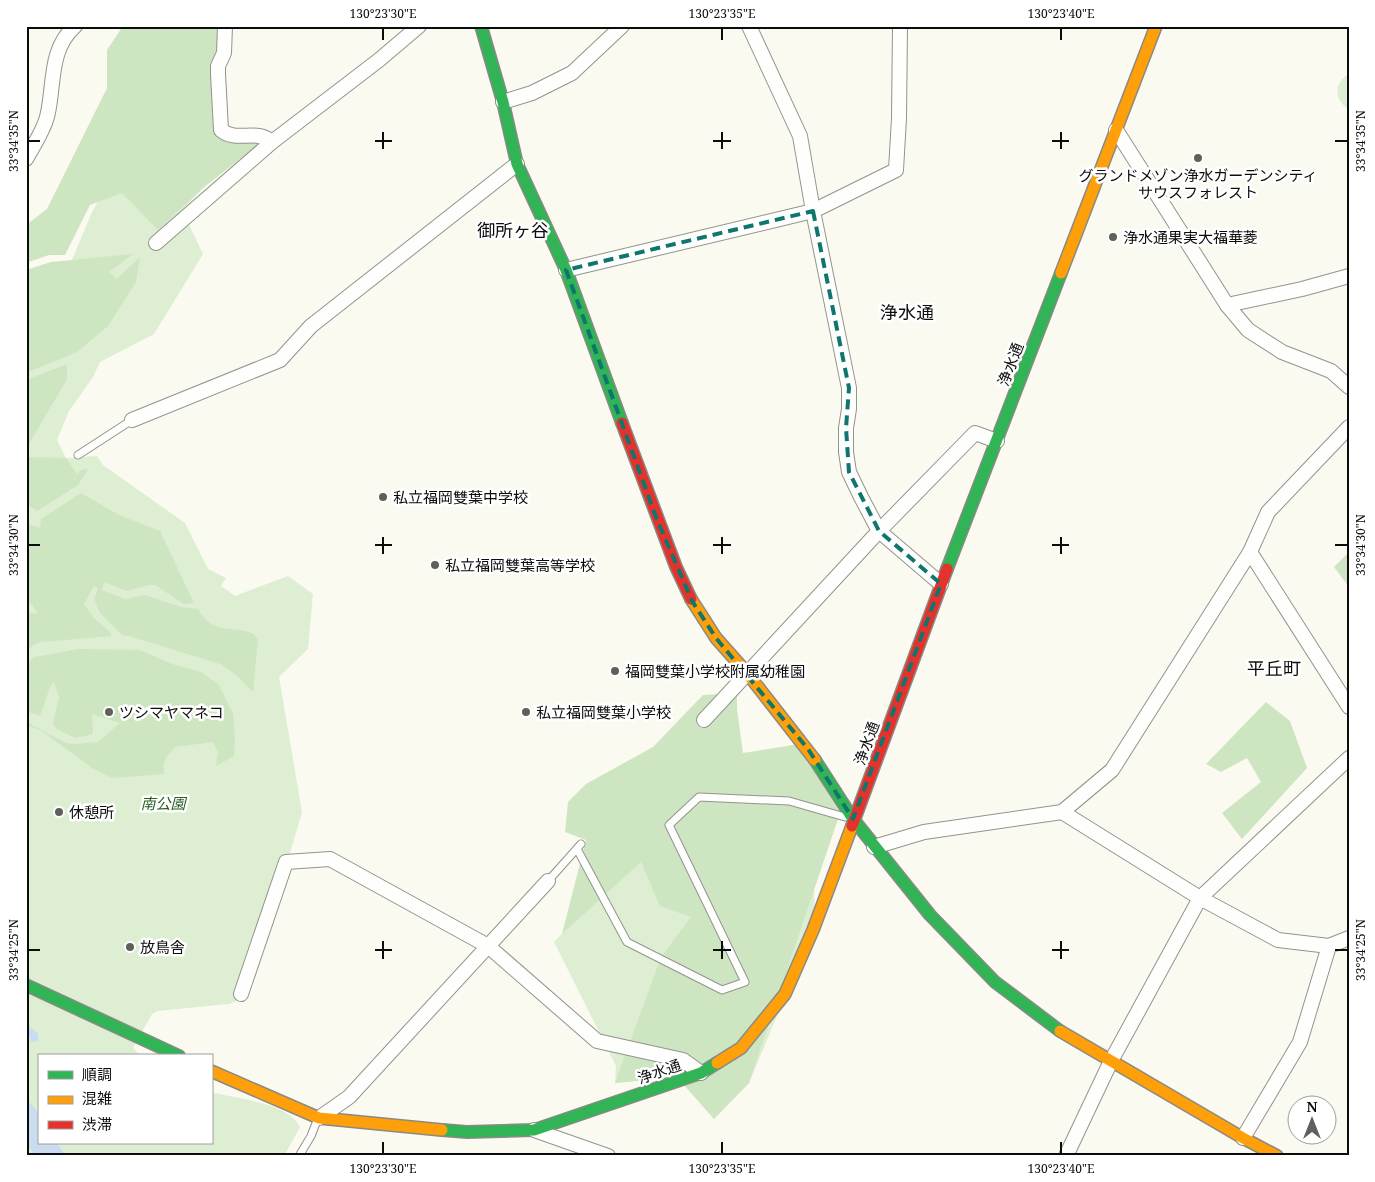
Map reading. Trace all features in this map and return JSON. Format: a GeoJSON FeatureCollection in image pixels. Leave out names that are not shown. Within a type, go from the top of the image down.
{"type":"FeatureCollection","features":[{"type":"Feature","properties":{"kind":"street"},"geometry":{"type":"LineString","coordinates":[[26,159],[46,120],[52,96],[54,66],[60,45],[75,26]]}},
{"type":"Feature","properties":{"kind":"street"},"geometry":{"type":"LineString","coordinates":[[225,26],[224,53],[218,66],[221,130],[227,135],[264,136],[272,142]]}},
{"type":"Feature","properties":{"kind":"street"},"geometry":{"type":"LineString","coordinates":[[156,243],[272,142],[380,60],[419,26]]}},
{"type":"Feature","properties":{"kind":"street"},"geometry":{"type":"LineString","coordinates":[[481,26],[503,102],[516,164],[566,270],[676,567],[692,602],[716,638],[747,673],[808,749],[853,819],[874,847],[930,915],[995,982],[1054,1027],[1277,1156]]}},
{"type":"Feature","properties":{"kind":"street"},"geometry":{"type":"LineString","coordinates":[[503,102],[532,92],[572,73],[622,26]]}},
{"type":"Feature","properties":{"kind":"street"},"geometry":{"type":"LineString","coordinates":[[749,26],[800,136],[813,211],[849,388],[849,409],[846,428],[846,452],[849,472],[879,531],[941,584]]}},
{"type":"Feature","properties":{"kind":"street"},"geometry":{"type":"LineString","coordinates":[[566,270],[813,211],[896,170],[900,26]]}},
{"type":"Feature","properties":{"kind":"street","name":"浄水通"},"geometry":{"type":"LineString","coordinates":[[212,1070],[318,1118],[467,1132],[534,1130],[701,1073],[741,1048],[785,994],[813,930],[941,584],[1156,26]]}},
{"type":"Feature","properties":{"kind":"street"},"geometry":{"type":"LineString","coordinates":[[1116,130],[1227,306],[1248,330],[1282,352],[1331,371],[1349,386]]}},
{"type":"Feature","properties":{"kind":"street"},"geometry":{"type":"LineString","coordinates":[[132,420],[280,360],[311,326],[516,164]]}},
{"type":"Feature","properties":{"kind":"street"},"geometry":{"type":"LineString","coordinates":[[1227,306],[1349,276]]}},
{"type":"Feature","properties":{"kind":"street"},"geometry":{"type":"LineString","coordinates":[[874,847],[924,832],[1062,812],[1112,770],[1250,552],[1268,512],[1349,427]]}},
{"type":"Feature","properties":{"kind":"street"},"geometry":{"type":"LineString","coordinates":[[704,720],[879,531],[976,432],[997,441]]}},
{"type":"Feature","properties":{"kind":"street"},"geometry":{"type":"LineString","coordinates":[[1250,552],[1349,707]]}},
{"type":"Feature","properties":{"kind":"street"},"geometry":{"type":"LineString","coordinates":[[1066,1156],[1111,1061],[1200,898],[1349,758]]}},
{"type":"Feature","properties":{"kind":"street"},"geometry":{"type":"LineString","coordinates":[[1062,812],[1200,898],[1278,940],[1329,946],[1349,938]]}},
{"type":"Feature","properties":{"kind":"street"},"geometry":{"type":"LineString","coordinates":[[241,994],[286,862],[330,859],[488,946],[597,1040],[683,1060],[701,1073]]}},
{"type":"Feature","properties":{"kind":"street"},"geometry":{"type":"LineString","coordinates":[[318,1118],[350,1097],[548,881]]}},
{"type":"Feature","properties":{"kind":"street"},"geometry":{"type":"LineString","coordinates":[[1243,1138],[1300,1042],[1329,946]]}},
{"type":"Feature","properties":{"kind":"street"},"geometry":{"type":"LineString","coordinates":[[26,985],[175,1054]]}},
{"type":"Feature","properties":{"kind":"street"},"geometry":{"type":"LineString","coordinates":[[534,1130],[608,1156]]}},
{"type":"Feature","properties":{"kind":"lane"},"geometry":{"type":"LineString","coordinates":[[78,455],[132,420]]}},
{"type":"Feature","properties":{"kind":"lane"},"geometry":{"type":"LineString","coordinates":[[548,881],[579,846],[626,942],[722,990],[744,982],[669,825],[699,797],[789,801],[853,819]]}},
{"type":"Feature","properties":{"kind":"lane"},"geometry":{"type":"LineString","coordinates":[[299,1156],[311,1136],[318,1118]]}},
{"type":"Feature","properties":{"kind":"highlighted area"},"geometry":{"type":"Polygon","coordinates":[[[813,211],[849,388],[846,428],[849,472],[879,531],[941,584],[853,819],[808,749],[716,638],[692,601],[656,517],[566,270],[813,211]]]}},
{"type":"Feature","properties":{"kind":"green space"},"geometry":{"type":"Polygon","coordinates":[[[123,26],[220,26],[219,50],[210,71],[217,135],[223,140],[263,141],[203,188],[158,230],[122,193],[90,205],[65,255],[49,255],[26,263],[26,225],[47,209],[107,88],[107,50],[123,26]]]}},
{"type":"Feature","properties":{"kind":"green space","name":"南公園"},"geometry":{"type":"Polygon","coordinates":[[[219,50],[210,71],[217,135],[223,140],[259,140],[203,188],[182,210],[203,254],[154,334],[100,362],[93,377],[69,411],[57,440],[66,458],[97,456],[103,465],[185,523],[208,569],[226,578],[221,586],[235,596],[288,576],[313,594],[308,649],[279,677],[302,812],[281,884],[236,1001],[229,1004],[157,1011],[152,1014],[133,1048],[139,1054],[38,1054],[38,1144],[212,1144],[212,1092],[273,1107],[285,1112],[294,1119],[300,1127],[284,1156],[26,1156],[26,298],[66,274],[92,212],[128,149],[219,50]]]}},
{"type":"Feature","properties":{"kind":"green space"},"geometry":{"type":"Polygon","coordinates":[[[1349,74],[1349,109],[1340,101],[1337,92],[1340,82],[1349,74]]]}},
{"type":"Feature","properties":{"kind":"green space"},"geometry":{"type":"Polygon","coordinates":[[[133,254],[109,272],[117,279],[140,257],[136,282],[108,326],[77,352],[26,373],[26,270],[51,262],[133,254]]]}},
{"type":"Feature","properties":{"kind":"green space"},"geometry":{"type":"Polygon","coordinates":[[[67,364],[67,379],[26,449],[26,380],[67,364]]]}},
{"type":"Feature","properties":{"kind":"green space"},"geometry":{"type":"Polygon","coordinates":[[[26,457],[66,458],[77,474],[81,470],[88,469],[78,485],[37,511],[26,503],[26,457]]]}},
{"type":"Feature","properties":{"kind":"green space"},"geometry":{"type":"Polygon","coordinates":[[[81,493],[119,515],[160,531],[194,603],[184,604],[155,585],[127,591],[104,582],[102,590],[125,599],[145,595],[181,607],[198,609],[204,618],[217,627],[254,634],[258,640],[253,692],[235,674],[220,664],[129,636],[123,636],[100,613],[94,599],[98,588],[94,586],[84,604],[94,618],[112,636],[41,642],[32,646],[26,652],[26,612],[38,614],[32,604],[26,602],[26,523],[40,528],[41,519],[81,493]]]}},
{"type":"Feature","properties":{"kind":"green space"},"geometry":{"type":"Polygon","coordinates":[[[1349,552],[1349,587],[1334,567],[1349,552]]]}},
{"type":"Feature","properties":{"kind":"green space"},"geometry":{"type":"Polygon","coordinates":[[[78,649],[140,650],[172,664],[201,672],[219,685],[233,714],[234,756],[216,766],[218,752],[213,742],[175,747],[164,762],[165,774],[112,778],[92,768],[42,731],[26,725],[26,722],[66,743],[74,744],[98,742],[120,723],[92,714],[93,734],[75,738],[57,729],[53,723],[59,697],[54,682],[50,687],[40,716],[26,711],[26,664],[35,657],[78,649]]]}},
{"type":"Feature","properties":{"kind":"green space"},"geometry":{"type":"Polygon","coordinates":[[[737,693],[737,709],[743,753],[799,744],[840,813],[749,1083],[714,1119],[677,1077],[615,1083],[661,957],[691,917],[660,906],[641,862],[562,934],[586,840],[565,832],[568,802],[586,784],[653,747],[703,695],[737,693]]]}},
{"type":"Feature","properties":{"kind":"green space"},"geometry":{"type":"Polygon","coordinates":[[[1266,702],[1290,721],[1307,768],[1242,839],[1222,813],[1261,782],[1247,758],[1221,772],[1206,764],[1266,702]]]}},
{"type":"Feature","properties":{"kind":"green space"},"geometry":{"type":"Polygon","coordinates":[[[700,798],[814,888],[815,925],[749,1083],[714,1119],[677,1077],[615,1083],[616,1066],[554,942],[700,798]]]}},
{"type":"Feature","properties":{"kind":"water"},"geometry":{"type":"Polygon","coordinates":[[[26,1027],[30,1027],[38,1034],[38,1041],[31,1042],[30,1038],[26,1038],[26,1027]]]}},
{"type":"Feature","properties":{"kind":"water"},"geometry":{"type":"Polygon","coordinates":[[[26,1100],[38,1114],[38,1144],[58,1144],[66,1156],[36,1156],[26,1144],[26,1100]]]}},
{"type":"Feature","properties":{"kind":"traffic: fast"},"geometry":{"type":"LineString","coordinates":[[481,26],[503,102],[517,164],[566,270],[622,423]]}},
{"type":"Feature","properties":{"kind":"traffic: fast"},"geometry":{"type":"LineString","coordinates":[[947,569],[1061,273]]}},
{"type":"Feature","properties":{"kind":"traffic: fast"},"geometry":{"type":"LineString","coordinates":[[815,760],[853,819],[930,915],[995,982],[1060,1031]]}},
{"type":"Feature","properties":{"kind":"traffic: fast"},"geometry":{"type":"LineString","coordinates":[[26,985],[175,1054]]}},
{"type":"Feature","properties":{"kind":"traffic: fast"},"geometry":{"type":"LineString","coordinates":[[442,1130],[467,1132],[534,1130],[701,1073],[717,1063]]}},
{"type":"Feature","properties":{"kind":"traffic: slow"},"geometry":{"type":"LineString","coordinates":[[1061,273],[1156,26]]}},
{"type":"Feature","properties":{"kind":"traffic: slow"},"geometry":{"type":"LineString","coordinates":[[691,599],[716,638],[747,673],[815,760]]}},
{"type":"Feature","properties":{"kind":"traffic: slow"},"geometry":{"type":"LineString","coordinates":[[717,1063],[741,1048],[785,994],[813,930],[852,826]]}},
{"type":"Feature","properties":{"kind":"traffic: slow"},"geometry":{"type":"LineString","coordinates":[[1060,1031],[1277,1156]]}},
{"type":"Feature","properties":{"kind":"traffic: slow"},"geometry":{"type":"LineString","coordinates":[[212,1071],[319,1118],[442,1130]]}},
{"type":"Feature","properties":{"kind":"traffic: jam"},"geometry":{"type":"LineString","coordinates":[[622,423],[676,567],[691,599]]}},
{"type":"Feature","properties":{"kind":"traffic: jam"},"geometry":{"type":"LineString","coordinates":[[852,826],[947,569]]}},
{"type":"Feature","properties":{"kind":"place","name":"グランドメゾン浄水ガーデンシティ サウスフォレスト"},"geometry":{"type":"Point","coordinates":[1198,158]}},
{"type":"Feature","properties":{"kind":"place","name":"浄水通果実大福華菱"},"geometry":{"type":"Point","coordinates":[1113,237]}},
{"type":"Feature","properties":{"kind":"place","name":"私立福岡雙葉中学校"},"geometry":{"type":"Point","coordinates":[383,497]}},
{"type":"Feature","properties":{"kind":"place","name":"私立福岡雙葉高等学校"},"geometry":{"type":"Point","coordinates":[435,565]}},
{"type":"Feature","properties":{"kind":"place","name":"福岡雙葉小学校附属幼稚園"},"geometry":{"type":"Point","coordinates":[615,671]}},
{"type":"Feature","properties":{"kind":"place","name":"ツシマヤマネコ"},"geometry":{"type":"Point","coordinates":[109,712]}},
{"type":"Feature","properties":{"kind":"place","name":"私立福岡雙葉小学校"},"geometry":{"type":"Point","coordinates":[526,712]}},
{"type":"Feature","properties":{"kind":"place","name":"休憩所"},"geometry":{"type":"Point","coordinates":[59,812]}},
{"type":"Feature","properties":{"kind":"place","name":"放鳥舎"},"geometry":{"type":"Point","coordinates":[130,947]}},
{"type":"Feature","properties":{"kind":"district","name":"御所ヶ谷"},"geometry":{"type":"Point","coordinates":[513,230]}},
{"type":"Feature","properties":{"kind":"district","name":"浄水通"},"geometry":{"type":"Point","coordinates":[907,312]}},
{"type":"Feature","properties":{"kind":"district","name":"平丘町"},"geometry":{"type":"Point","coordinates":[1274,668]}}]}
